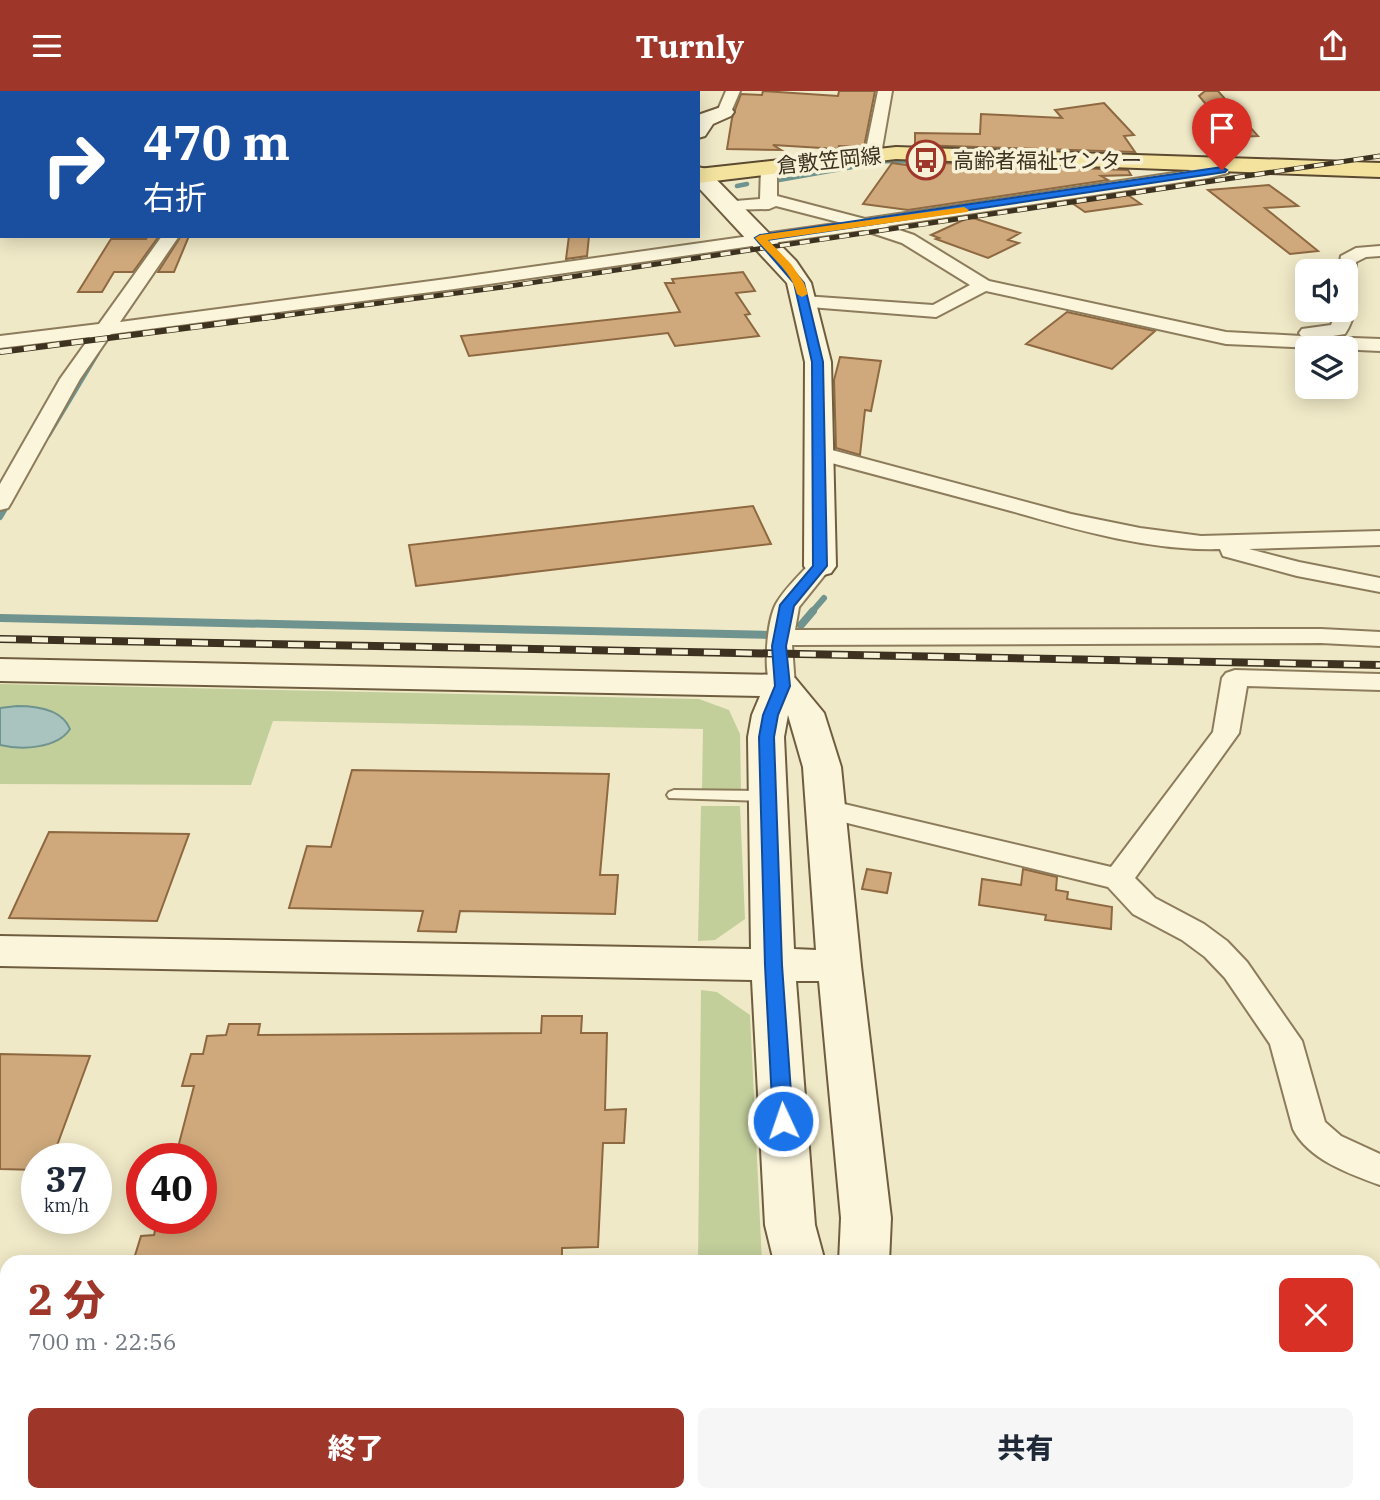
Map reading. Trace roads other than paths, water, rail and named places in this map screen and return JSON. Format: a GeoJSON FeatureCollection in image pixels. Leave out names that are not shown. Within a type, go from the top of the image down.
{"type":"FeatureCollection","features":[{"type":"Feature","properties":{"kind":"main road","name":"倉敷笠岡線"},"geometry":{"type":"LineString","coordinates":[[700,175],[873,154],[1379,171]]}},
{"type":"Feature","properties":{"kind":"street"},"geometry":{"type":"LineString","coordinates":[[700,129],[705,120],[724,112],[733,91]]}},
{"type":"Feature","properties":{"kind":"street"},"geometry":{"type":"LineString","coordinates":[[873,154],[885,91]]}},
{"type":"Feature","properties":{"kind":"street"},"geometry":{"type":"LineString","coordinates":[[0,342],[386,293],[866,225],[1208,173],[1222,170],[1221,164]]}},
{"type":"Feature","properties":{"kind":"street"},"geometry":{"type":"LineString","coordinates":[[729,206],[769,204],[769,167]]}},
{"type":"Feature","properties":{"kind":"street"},"geometry":{"type":"LineString","coordinates":[[700,176],[799,283],[818,362],[820,566],[787,605],[780,638],[782,686],[766,737],[774,965],[789,1224],[798,1255]]}},
{"type":"Feature","properties":{"kind":"street"},"geometry":{"type":"LineString","coordinates":[[768,199],[866,225],[920,244],[983,285],[1226,338],[1380,345]]}},
{"type":"Feature","properties":{"kind":"street"},"geometry":{"type":"LineString","coordinates":[[0,503],[71,379],[170,238]]}},
{"type":"Feature","properties":{"kind":"street"},"geometry":{"type":"LineString","coordinates":[[1280,341],[1285,334],[1338,330],[1350,304],[1346,287],[1347,260],[1362,252],[1380,251]]}},
{"type":"Feature","properties":{"kind":"street"},"geometry":{"type":"LineString","coordinates":[[804,302],[936,311],[983,285]]}},
{"type":"Feature","properties":{"kind":"street"},"geometry":{"type":"LineString","coordinates":[[817,452],[1068,520],[1140,535],[1201,543],[1297,569],[1380,585]]}},
{"type":"Feature","properties":{"kind":"street"},"geometry":{"type":"LineString","coordinates":[[1201,543],[1380,538]]}},
{"type":"Feature","properties":{"kind":"street"},"geometry":{"type":"LineString","coordinates":[[780,638],[1321,636],[1380,639]]}},
{"type":"Feature","properties":{"kind":"street"},"geometry":{"type":"LineString","coordinates":[[0,670],[782,686],[806,713],[822,767],[839,966],[866,1218],[864,1255]]}},
{"type":"Feature","properties":{"kind":"street"},"geometry":{"type":"LineString","coordinates":[[1118,879],[1226,733],[1235,678],[1380,682]]}},
{"type":"Feature","properties":{"kind":"street"},"geometry":{"type":"LineString","coordinates":[[827,809],[1118,879],[1144,906],[1193,932],[1216,949],[1236,970],[1286,1041],[1310,1129],[1329,1146],[1380,1170]]}},
{"type":"Feature","properties":{"kind":"street"},"geometry":{"type":"LineString","coordinates":[[0,950],[839,966]]}},
{"type":"Feature","properties":{"kind":"lane"},"geometry":{"type":"LineString","coordinates":[[674,795],[768,796]]}},
{"type":"Feature","properties":{"kind":"water"},"geometry":{"type":"Polygon","coordinates":[[[0,708],[40,708],[54,713],[66,722],[70,729],[57,741],[48,744],[28,747],[0,745],[0,708]]]}},
{"type":"Feature","properties":{"kind":"waterway"},"geometry":{"type":"LineString","coordinates":[[779,180],[886,161],[945,162]]}},
{"type":"Feature","properties":{"kind":"waterway"},"geometry":{"type":"LineString","coordinates":[[737,186],[747,184]]}},
{"type":"Feature","properties":{"kind":"waterway"},"geometry":{"type":"LineString","coordinates":[[48,435],[97,353]]}},
{"type":"Feature","properties":{"kind":"waterway"},"geometry":{"type":"LineString","coordinates":[[0,517],[10,500]]}},
{"type":"Feature","properties":{"kind":"waterway"},"geometry":{"type":"LineString","coordinates":[[811,613],[824,598]]}},
{"type":"Feature","properties":{"kind":"waterway"},"geometry":{"type":"LineString","coordinates":[[801,625],[813,611]]}},
{"type":"Feature","properties":{"kind":"waterway"},"geometry":{"type":"LineString","coordinates":[[0,618],[771,635]]}},
{"type":"Feature","properties":{"kind":"railway"},"geometry":{"type":"LineString","coordinates":[[265,318],[503,287],[1380,156]]}},
{"type":"Feature","properties":{"kind":"railway"},"geometry":{"type":"LineString","coordinates":[[0,352],[279,316]]}},
{"type":"Feature","properties":{"kind":"railway"},"geometry":{"type":"LineString","coordinates":[[0,639],[1380,665]]}},
{"type":"Feature","properties":{"kind":"place","name":"高齢者福祉センター"},"geometry":{"type":"Point","coordinates":[926,160]}}]}
